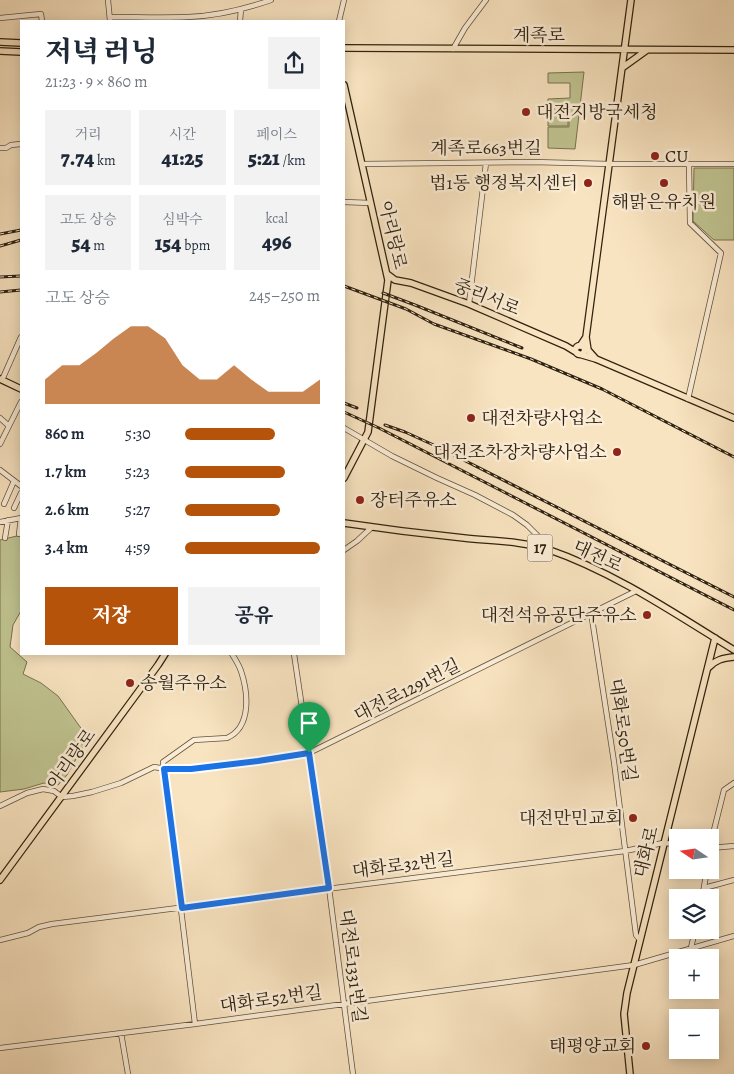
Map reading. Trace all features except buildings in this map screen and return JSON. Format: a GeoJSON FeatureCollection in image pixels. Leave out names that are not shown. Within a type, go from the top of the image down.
{"type":"FeatureCollection","features":[{"type":"Feature","properties":{"kind":"main road"},"geometry":{"type":"LineString","coordinates":[[579,354],[576,351],[582,348],[586,339],[631,0]]}},
{"type":"Feature","properties":{"kind":"main road"},"geometry":{"type":"LineString","coordinates":[[0,42],[20,43]]}},
{"type":"Feature","properties":{"kind":"main road","name":"계족로"},"geometry":{"type":"LineString","coordinates":[[345,48],[734,50]]}},
{"type":"Feature","properties":{"kind":"main road"},"geometry":{"type":"LineString","coordinates":[[622,68],[647,50]]}},
{"type":"Feature","properties":{"kind":"main road"},"geometry":{"type":"LineString","coordinates":[[0,51],[20,52]]}},
{"type":"Feature","properties":{"kind":"main road","name":"아리랑로"},"geometry":{"type":"LineString","coordinates":[[345,89],[388,280],[368,432],[345,476]]}},
{"type":"Feature","properties":{"kind":"main road","name":"중리서로"},"geometry":{"type":"LineString","coordinates":[[387,274],[395,280],[411,283],[468,304],[568,346]]}},
{"type":"Feature","properties":{"kind":"main road"},"geometry":{"type":"LineString","coordinates":[[387,287],[395,280]]}},
{"type":"Feature","properties":{"kind":"main road"},"geometry":{"type":"LineString","coordinates":[[568,346],[574,346],[586,339]]}},
{"type":"Feature","properties":{"kind":"main road"},"geometry":{"type":"LineString","coordinates":[[586,339],[588,350],[594,357]]}},
{"type":"Feature","properties":{"kind":"main road"},"geometry":{"type":"LineString","coordinates":[[568,346],[582,348],[594,357]]}},
{"type":"Feature","properties":{"kind":"main road"},"geometry":{"type":"LineString","coordinates":[[568,346],[579,354],[594,357],[734,418]]}},
{"type":"Feature","properties":{"kind":"main road"},"geometry":{"type":"LineString","coordinates":[[1,380],[20,389]]}},
{"type":"Feature","properties":{"kind":"main road","name":"대전로"},"geometry":{"type":"LineString","coordinates":[[346,524],[520,543],[546,549],[597,570],[636,591],[734,650]]}},
{"type":"Feature","properties":{"kind":"main road","name":"대화로"},"geometry":{"type":"LineString","coordinates":[[630,1074],[624,1014],[627,993],[715,638]]}},
{"type":"Feature","properties":{"kind":"main road","name":"아리랑로"},"geometry":{"type":"LineString","coordinates":[[0,880],[148,680],[164,655]]}},
{"type":"Feature","properties":{"kind":"main road"},"geometry":{"type":"LineString","coordinates":[[708,668],[712,663],[719,660],[734,657]]}},
{"type":"Feature","properties":{"kind":"street"},"geometry":{"type":"LineString","coordinates":[[108,0],[110,19],[188,17],[241,9],[271,0]]}},
{"type":"Feature","properties":{"kind":"street"},"geometry":{"type":"LineString","coordinates":[[339,20],[344,0]]}},
{"type":"Feature","properties":{"kind":"street"},"geometry":{"type":"LineString","coordinates":[[454,49],[465,28],[486,0]]}},
{"type":"Feature","properties":{"kind":"street"},"geometry":{"type":"LineString","coordinates":[[240,20],[241,9]]}},
{"type":"Feature","properties":{"kind":"street"},"geometry":{"type":"LineString","coordinates":[[0,18],[41,14],[42,20]]}},
{"type":"Feature","properties":{"kind":"street"},"geometry":{"type":"LineString","coordinates":[[0,148],[20,144]]}},
{"type":"Feature","properties":{"kind":"street","name":"계족로663번길"},"geometry":{"type":"LineString","coordinates":[[362,164],[578,162],[610,164],[734,164]]}},
{"type":"Feature","properties":{"kind":"street"},"geometry":{"type":"LineString","coordinates":[[468,304],[486,163]]}},
{"type":"Feature","properties":{"kind":"street"},"geometry":{"type":"LineString","coordinates":[[688,399],[721,252],[690,223],[690,164]]}},
{"type":"Feature","properties":{"kind":"street"},"geometry":{"type":"LineString","coordinates":[[345,202],[370,203]]}},
{"type":"Feature","properties":{"kind":"street"},"geometry":{"type":"LineString","coordinates":[[1,380],[20,339]]}},
{"type":"Feature","properties":{"kind":"street"},"geometry":{"type":"LineString","coordinates":[[0,444],[20,404]]}},
{"type":"Feature","properties":{"kind":"street"},"geometry":{"type":"LineString","coordinates":[[0,418],[9,426]]}},
{"type":"Feature","properties":{"kind":"street"},"geometry":{"type":"LineString","coordinates":[[345,429],[392,456],[513,515],[538,536],[546,549]]}},
{"type":"Feature","properties":{"kind":"street"},"geometry":{"type":"LineString","coordinates":[[0,470],[20,485]]}},
{"type":"Feature","properties":{"kind":"street"},"geometry":{"type":"LineString","coordinates":[[4,504],[14,481]]}},
{"type":"Feature","properties":{"kind":"street"},"geometry":{"type":"LineString","coordinates":[[14,508],[20,495]]}},
{"type":"Feature","properties":{"kind":"street"},"geometry":{"type":"LineString","coordinates":[[0,522],[20,518]]}},
{"type":"Feature","properties":{"kind":"street"},"geometry":{"type":"LineString","coordinates":[[5,538],[8,520]]}},
{"type":"Feature","properties":{"kind":"street"},"geometry":{"type":"LineString","coordinates":[[345,549],[372,527]]}},
{"type":"Feature","properties":{"kind":"street","name":"대전로1291번길"},"geometry":{"type":"LineString","coordinates":[[62,797],[114,786],[154,767],[182,770],[309,753],[636,591]]}},
{"type":"Feature","properties":{"kind":"street","name":"대화로50번길"},"geometry":{"type":"LineString","coordinates":[[591,612],[614,762],[636,935],[640,940]]}},
{"type":"Feature","properties":{"kind":"street"},"geometry":{"type":"LineString","coordinates":[[195,1024],[163,762],[194,740],[227,738],[240,728],[246,712],[246,688],[241,669],[233,655]]}},
{"type":"Feature","properties":{"kind":"street","name":"대전로1331번길"},"geometry":{"type":"LineString","coordinates":[[294,655],[329,888],[353,1074]]}},
{"type":"Feature","properties":{"kind":"street"},"geometry":{"type":"LineString","coordinates":[[714,829],[724,790],[734,783]]}},
{"type":"Feature","properties":{"kind":"street"},"geometry":{"type":"LineString","coordinates":[[0,806],[27,793],[43,789],[54,791],[62,797]]}},
{"type":"Feature","properties":{"kind":"street","name":"대화로32번길"},"geometry":{"type":"LineString","coordinates":[[0,940],[28,933],[39,927],[52,924],[625,851],[669,843]]}},
{"type":"Feature","properties":{"kind":"street"},"geometry":{"type":"LineString","coordinates":[[719,847],[734,846]]}},
{"type":"Feature","properties":{"kind":"street"},"geometry":{"type":"LineString","coordinates":[[706,879],[704,888],[734,880]]}},
{"type":"Feature","properties":{"kind":"street","name":"대화로52번길"},"geometry":{"type":"LineString","coordinates":[[0,1048],[195,1024],[634,965],[734,936]]}},
{"type":"Feature","properties":{"kind":"street"},"geometry":{"type":"LineString","coordinates":[[691,948],[693,939]]}},
{"type":"Feature","properties":{"kind":"street"},"geometry":{"type":"LineString","coordinates":[[121,1033],[128,1074]]}},
{"type":"Feature","properties":{"kind":"green space"},"geometry":{"type":"Polygon","coordinates":[[[584,72],[575,149],[548,148],[548,127],[569,127],[569,105],[548,105],[548,99],[570,98],[570,83],[548,83],[548,73],[584,72]]]}},
{"type":"Feature","properties":{"kind":"green space"},"geometry":{"type":"Polygon","coordinates":[[[548,106],[568,107],[568,126],[548,126],[548,106]]]}},
{"type":"Feature","properties":{"kind":"green space"},"geometry":{"type":"Polygon","coordinates":[[[694,168],[734,168],[734,240],[714,240],[693,221],[694,168]]]}},
{"type":"Feature","properties":{"kind":"green space"},"geometry":{"type":"Polygon","coordinates":[[[20,535],[20,613],[13,625],[10,647],[27,662],[23,674],[41,683],[58,696],[88,738],[67,775],[58,785],[44,783],[24,789],[0,792],[0,540],[20,535]]]}},
{"type":"Feature","properties":{"kind":"railway"},"geometry":{"type":"LineString","coordinates":[[0,234],[20,230]]}},
{"type":"Feature","properties":{"kind":"railway"},"geometry":{"type":"LineString","coordinates":[[0,246],[20,240]]}},
{"type":"Feature","properties":{"kind":"railway"},"geometry":{"type":"LineString","coordinates":[[0,277],[20,276]]}},
{"type":"Feature","properties":{"kind":"railway"},"geometry":{"type":"LineString","coordinates":[[345,286],[406,309],[434,324],[531,359],[602,389],[734,457]]}},
{"type":"Feature","properties":{"kind":"railway"},"geometry":{"type":"LineString","coordinates":[[0,292],[20,290]]}},
{"type":"Feature","properties":{"kind":"railway"},"geometry":{"type":"LineString","coordinates":[[383,293],[522,348]]}},
{"type":"Feature","properties":{"kind":"railway"},"geometry":{"type":"LineString","coordinates":[[345,403],[357,408]]}},
{"type":"Feature","properties":{"kind":"railway"},"geometry":{"type":"LineString","coordinates":[[345,412],[379,428],[734,610]]}},
{"type":"Feature","properties":{"kind":"railway"},"geometry":{"type":"LineString","coordinates":[[385,425],[438,447],[734,597]]}},
{"type":"Feature","properties":{"kind":"place","name":"대전지방국세청"},"geometry":{"type":"Point","coordinates":[526,112]}},
{"type":"Feature","properties":{"kind":"place","name":"CU"},"geometry":{"type":"Point","coordinates":[655,156]}},
{"type":"Feature","properties":{"kind":"place","name":"법1동 행정복지센터"},"geometry":{"type":"Point","coordinates":[588,183]}},
{"type":"Feature","properties":{"kind":"place","name":"해맑은유치원"},"geometry":{"type":"Point","coordinates":[664,183]}},
{"type":"Feature","properties":{"kind":"place","name":"대전차량사업소"},"geometry":{"type":"Point","coordinates":[471,418]}},
{"type":"Feature","properties":{"kind":"place","name":"대전조차장차량사업소"},"geometry":{"type":"Point","coordinates":[617,452]}},
{"type":"Feature","properties":{"kind":"place","name":"장터주유소"},"geometry":{"type":"Point","coordinates":[360,500]}},
{"type":"Feature","properties":{"kind":"place","name":"대전석유공단주유소"},"geometry":{"type":"Point","coordinates":[647,615]}},
{"type":"Feature","properties":{"kind":"place","name":"송월주유소"},"geometry":{"type":"Point","coordinates":[130,683]}},
{"type":"Feature","properties":{"kind":"place","name":"대전만민교회"},"geometry":{"type":"Point","coordinates":[633,818]}},
{"type":"Feature","properties":{"kind":"place","name":"태평양교회"},"geometry":{"type":"Point","coordinates":[646,1046]}},
{"type":"Feature","properties":{"kind":"route"},"geometry":{"type":"LineString","coordinates":[[309,753],[329,888],[182,908],[164,769],[191,769],[309,753]]}}]}
